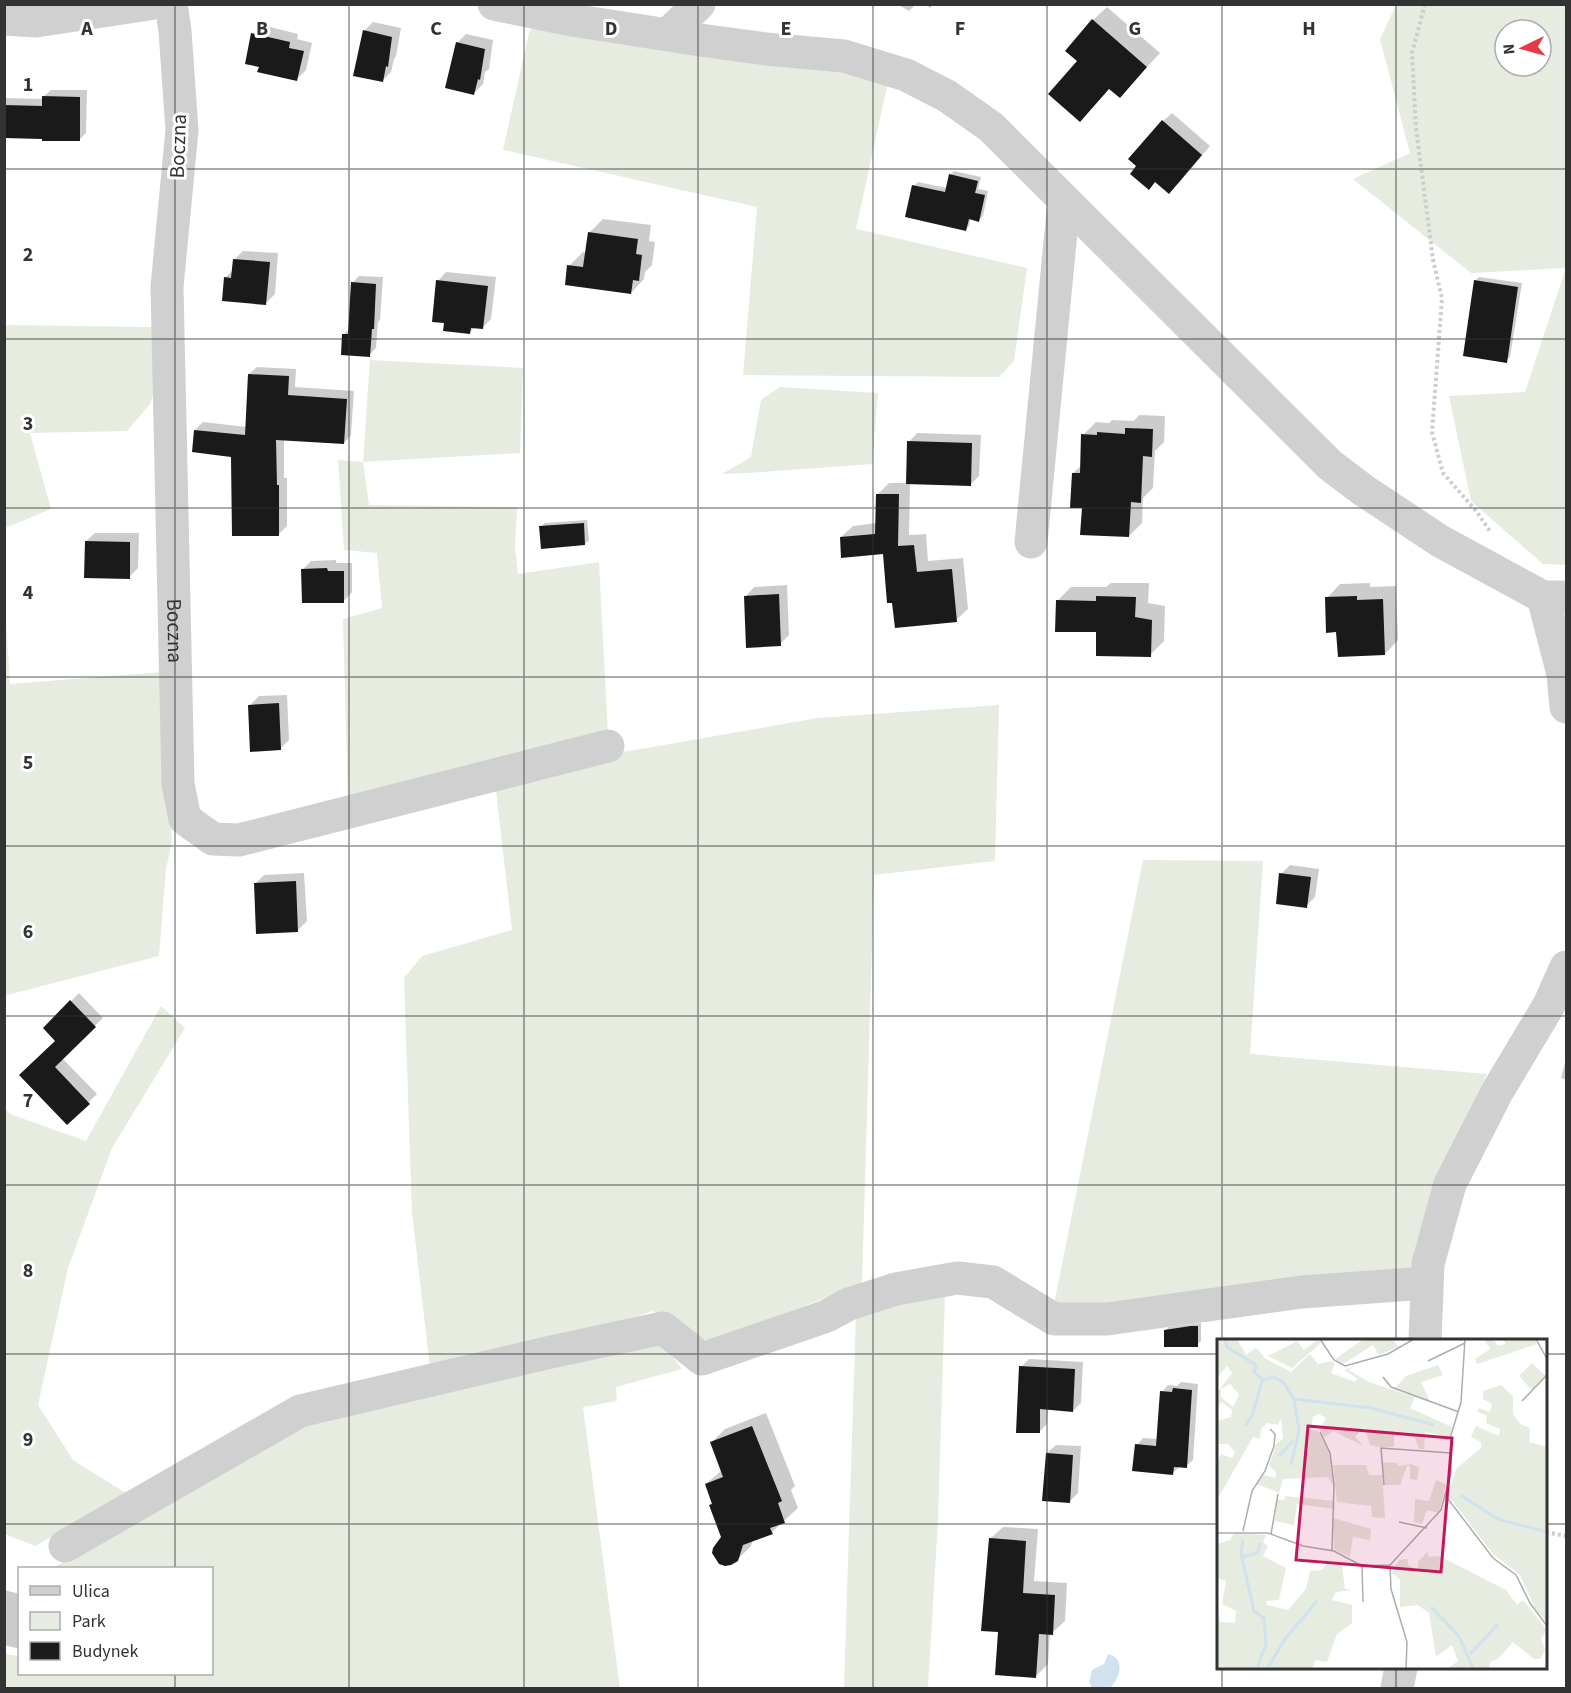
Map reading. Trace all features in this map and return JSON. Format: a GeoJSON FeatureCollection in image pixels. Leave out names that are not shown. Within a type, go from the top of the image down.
{"type":"FeatureCollection","features":[{"type":"Feature","properties":{"kind":"street"},"geometry":{"type":"LineString","coordinates":[[4,19],[36,21],[149,4]]}},
{"type":"Feature","properties":{"kind":"street","name":"Boczna"},"geometry":{"type":"LineString","coordinates":[[171,4],[182,130],[167,286],[177,784],[185,819],[213,839],[239,840],[608,746]]}},
{"type":"Feature","properties":{"kind":"street"},"geometry":{"type":"LineString","coordinates":[[494,4],[572,20],[766,49],[844,56],[906,75],[947,96],[991,127],[1330,465],[1363,490],[1440,541],[1555,597],[1566,707]]}},
{"type":"Feature","properties":{"kind":"street"},"geometry":{"type":"LineString","coordinates":[[668,34],[699,4]]}},
{"type":"Feature","properties":{"kind":"street"},"geometry":{"type":"LineString","coordinates":[[1031,542],[1063,211],[1067,203]]}},
{"type":"Feature","properties":{"kind":"street"},"geometry":{"type":"LineString","coordinates":[[1425,1339],[1428,1264],[1450,1184],[1497,1092],[1558,1009],[1566,967]]}},
{"type":"Feature","properties":{"kind":"street"},"geometry":{"type":"LineString","coordinates":[[65,1546],[300,1411],[663,1328],[702,1359],[827,1317],[849,1304],[896,1289],[957,1278],[993,1282],[1054,1319],[1107,1319],[1302,1292],[1426,1283]]}},
{"type":"Feature","properties":{"kind":"street"},"geometry":{"type":"LineString","coordinates":[[1397,1689],[1401,1669]]}},
{"type":"Feature","properties":{"kind":"path"},"geometry":{"type":"LineString","coordinates":[[1425,4],[1412,53],[1416,128],[1433,260],[1442,298],[1432,432],[1443,473],[1477,512],[1493,537]]}},
{"type":"Feature","properties":{"kind":"path"},"geometry":{"type":"LineString","coordinates":[[1547,1532],[1566,1536]]}},
{"type":"Feature","properties":{"kind":"green space"},"geometry":{"type":"Polygon","coordinates":[[[1396,5],[1566,5],[1566,268],[1471,273],[1353,179],[1410,153],[1380,39],[1396,5]]]}},
{"type":"Feature","properties":{"kind":"green space"},"geometry":{"type":"Polygon","coordinates":[[[535,24],[853,69],[888,82],[856,229],[1027,268],[1014,361],[999,377],[743,375],[757,207],[503,150],[529,33],[535,24]]]}},
{"type":"Feature","properties":{"kind":"green space"},"geometry":{"type":"Polygon","coordinates":[[[1566,268],[1566,565],[1543,564],[1471,501],[1449,396],[1525,392],[1566,268]]]}},
{"type":"Feature","properties":{"kind":"green space"},"geometry":{"type":"Polygon","coordinates":[[[5,325],[152,327],[157,383],[150,404],[127,431],[30,433],[51,509],[5,528],[5,325]]]}},
{"type":"Feature","properties":{"kind":"green space"},"geometry":{"type":"Polygon","coordinates":[[[370,360],[523,368],[520,453],[363,462],[370,360]]]}},
{"type":"Feature","properties":{"kind":"green space"},"geometry":{"type":"Polygon","coordinates":[[[780,387],[878,393],[872,464],[722,474],[751,457],[761,400],[780,387]]]}},
{"type":"Feature","properties":{"kind":"green space"},"geometry":{"type":"Polygon","coordinates":[[[338,460],[363,462],[369,505],[517,507],[515,547],[518,574],[599,562],[608,735],[348,802],[343,619],[382,608],[377,553],[344,550],[338,460]]]}},
{"type":"Feature","properties":{"kind":"green space"},"geometry":{"type":"Polygon","coordinates":[[[4,588],[10,684],[162,672],[172,841],[166,869],[159,956],[5,997],[4,588]]]}},
{"type":"Feature","properties":{"kind":"green space"},"geometry":{"type":"Polygon","coordinates":[[[999,705],[995,861],[874,875],[862,1284],[709,1342],[653,1311],[589,1332],[430,1368],[412,1213],[404,978],[422,956],[512,930],[495,783],[612,754],[818,718],[999,705]]]}},
{"type":"Feature","properties":{"kind":"green space"},"geometry":{"type":"Polygon","coordinates":[[[1143,860],[1263,861],[1250,1054],[1487,1074],[1440,1171],[1412,1271],[1152,1306],[1054,1304],[1143,860]]]}},
{"type":"Feature","properties":{"kind":"green space"},"geometry":{"type":"Polygon","coordinates":[[[161,1006],[185,1028],[112,1148],[68,1268],[38,1405],[73,1460],[129,1495],[35,1546],[5,1534],[4,1107],[10,1114],[86,1141],[161,1006]]]}},
{"type":"Feature","properties":{"kind":"green space"},"geometry":{"type":"Polygon","coordinates":[[[945,1293],[938,1520],[928,1688],[844,1688],[856,1311],[945,1293]]]}},
{"type":"Feature","properties":{"kind":"green space"},"geometry":{"type":"Polygon","coordinates":[[[661,1342],[682,1369],[616,1387],[617,1401],[583,1407],[620,1688],[5,1688],[5,1654],[18,1656],[18,1675],[213,1675],[213,1567],[55,1567],[301,1426],[661,1342]]]}},
{"type":"Feature","properties":{"kind":"water"},"geometry":{"type":"Polygon","coordinates":[[[1108,1654],[1117,1660],[1119,1674],[1110,1688],[1092,1688],[1089,1682],[1092,1670],[1104,1664],[1108,1654]]]}},
{"type":"Feature","properties":{"kind":"building"},"geometry":{"type":"Polygon","coordinates":[[[1092,19],[1147,67],[1120,98],[1109,89],[1080,122],[1048,94],[1077,61],[1065,51],[1092,19]]]}},
{"type":"Feature","properties":{"kind":"building"},"geometry":{"type":"Polygon","coordinates":[[[363,30],[392,37],[388,67],[386,66],[383,82],[353,76],[363,30]]]}},
{"type":"Feature","properties":{"kind":"building"},"geometry":{"type":"Polygon","coordinates":[[[251,33],[290,42],[289,48],[304,51],[297,81],[257,72],[259,67],[245,64],[251,33]]]}},
{"type":"Feature","properties":{"kind":"building"},"geometry":{"type":"Polygon","coordinates":[[[456,42],[485,49],[480,80],[478,79],[474,95],[445,88],[456,42]]]}},
{"type":"Feature","properties":{"kind":"building"},"geometry":{"type":"Polygon","coordinates":[[[42,96],[80,97],[80,141],[4,138],[4,105],[42,106],[42,96]]]}},
{"type":"Feature","properties":{"kind":"building"},"geometry":{"type":"Polygon","coordinates":[[[1162,120],[1202,155],[1169,194],[1155,182],[1149,190],[1130,174],[1136,166],[1128,159],[1162,120]]]}},
{"type":"Feature","properties":{"kind":"building"},"geometry":{"type":"Polygon","coordinates":[[[949,174],[978,181],[975,193],[985,195],[979,222],[969,219],[966,231],[905,217],[912,185],[945,192],[949,174]]]}},
{"type":"Feature","properties":{"kind":"building"},"geometry":{"type":"Polygon","coordinates":[[[588,232],[638,239],[636,254],[642,255],[639,281],[633,280],[631,294],[565,285],[567,265],[583,267],[588,232]]]}},
{"type":"Feature","properties":{"kind":"building"},"geometry":{"type":"Polygon","coordinates":[[[233,259],[270,262],[266,305],[222,301],[224,277],[231,278],[233,259]]]}},
{"type":"Feature","properties":{"kind":"building"},"geometry":{"type":"Polygon","coordinates":[[[436,280],[488,286],[483,329],[471,328],[470,334],[443,331],[444,323],[432,322],[436,280]]]}},
{"type":"Feature","properties":{"kind":"building"},"geometry":{"type":"Polygon","coordinates":[[[1474,280],[1518,287],[1507,363],[1463,356],[1474,280]]]}},
{"type":"Feature","properties":{"kind":"building"},"geometry":{"type":"Polygon","coordinates":[[[351,282],[376,284],[370,357],[341,355],[342,334],[348,334],[351,282]]]}},
{"type":"Feature","properties":{"kind":"building"},"geometry":{"type":"Polygon","coordinates":[[[248,374],[289,376],[288,395],[347,399],[344,444],[276,440],[279,536],[232,536],[231,457],[192,452],[194,430],[245,435],[248,374]]]}},
{"type":"Feature","properties":{"kind":"building"},"geometry":{"type":"Polygon","coordinates":[[[1125,428],[1153,429],[1152,457],[1143,456],[1141,503],[1131,502],[1129,537],[1080,535],[1082,508],[1070,508],[1072,473],[1080,473],[1081,434],[1097,435],[1097,432],[1125,434],[1125,428]]]}},
{"type":"Feature","properties":{"kind":"building"},"geometry":{"type":"Polygon","coordinates":[[[907,441],[972,443],[971,486],[906,484],[907,441]]]}},
{"type":"Feature","properties":{"kind":"building"},"geometry":{"type":"Polygon","coordinates":[[[876,494],[899,494],[898,546],[914,545],[917,572],[952,569],[957,622],[895,628],[892,603],[887,603],[883,554],[841,558],[840,537],[875,534],[876,494]]]}},
{"type":"Feature","properties":{"kind":"building"},"geometry":{"type":"Polygon","coordinates":[[[584,523],[585,545],[541,549],[539,526],[584,523]]]}},
{"type":"Feature","properties":{"kind":"building"},"geometry":{"type":"Polygon","coordinates":[[[85,541],[130,542],[130,579],[84,578],[85,541]]]}},
{"type":"Feature","properties":{"kind":"building"},"geometry":{"type":"Polygon","coordinates":[[[327,568],[328,571],[344,571],[344,603],[302,603],[301,569],[327,568]]]}},
{"type":"Feature","properties":{"kind":"building"},"geometry":{"type":"Polygon","coordinates":[[[779,594],[781,646],[746,648],[744,596],[779,594]]]}},
{"type":"Feature","properties":{"kind":"building"},"geometry":{"type":"Polygon","coordinates":[[[1096,596],[1136,597],[1135,617],[1152,620],[1151,657],[1096,656],[1096,632],[1055,632],[1056,600],[1096,601],[1096,596]]]}},
{"type":"Feature","properties":{"kind":"building"},"geometry":{"type":"Polygon","coordinates":[[[1357,596],[1357,600],[1383,599],[1385,655],[1338,657],[1336,632],[1326,633],[1325,597],[1357,596]]]}},
{"type":"Feature","properties":{"kind":"building"},"geometry":{"type":"Polygon","coordinates":[[[279,703],[281,750],[250,752],[248,705],[279,703]]]}},
{"type":"Feature","properties":{"kind":"building"},"geometry":{"type":"Polygon","coordinates":[[[1279,873],[1311,877],[1307,908],[1276,904],[1279,873]]]}},
{"type":"Feature","properties":{"kind":"building"},"geometry":{"type":"Polygon","coordinates":[[[296,881],[298,932],[256,934],[254,883],[296,881]]]}},
{"type":"Feature","properties":{"kind":"building"},"geometry":{"type":"Polygon","coordinates":[[[70,1000],[96,1027],[55,1067],[90,1104],[67,1125],[19,1075],[55,1041],[43,1028],[70,1000]]]}},
{"type":"Feature","properties":{"kind":"building"},"geometry":{"type":"Polygon","coordinates":[[[1198,1326],[1198,1347],[1164,1347],[1164,1330],[1198,1326]]]}},
{"type":"Feature","properties":{"kind":"building"},"geometry":{"type":"Polygon","coordinates":[[[1019,1366],[1075,1369],[1073,1412],[1040,1409],[1040,1433],[1016,1433],[1019,1366]]]}},
{"type":"Feature","properties":{"kind":"building"},"geometry":{"type":"Polygon","coordinates":[[[1173,1388],[1192,1390],[1187,1468],[1174,1467],[1173,1475],[1132,1471],[1135,1444],[1156,1446],[1160,1391],[1172,1392],[1173,1388]]]}},
{"type":"Feature","properties":{"kind":"building"},"geometry":{"type":"Polygon","coordinates":[[[752,1426],[782,1501],[778,1503],[785,1523],[770,1528],[773,1534],[743,1545],[738,1561],[725,1566],[719,1564],[712,1553],[721,1537],[709,1505],[712,1504],[705,1484],[723,1477],[710,1442],[752,1426]]]}},
{"type":"Feature","properties":{"kind":"building"},"geometry":{"type":"Polygon","coordinates":[[[1046,1453],[1073,1455],[1070,1503],[1042,1501],[1046,1453]]]}},
{"type":"Feature","properties":{"kind":"building"},"geometry":{"type":"Polygon","coordinates":[[[989,1538],[1026,1541],[1023,1593],[1055,1595],[1053,1635],[1039,1634],[1036,1678],[995,1675],[998,1632],[981,1631],[989,1538]]]}}]}
